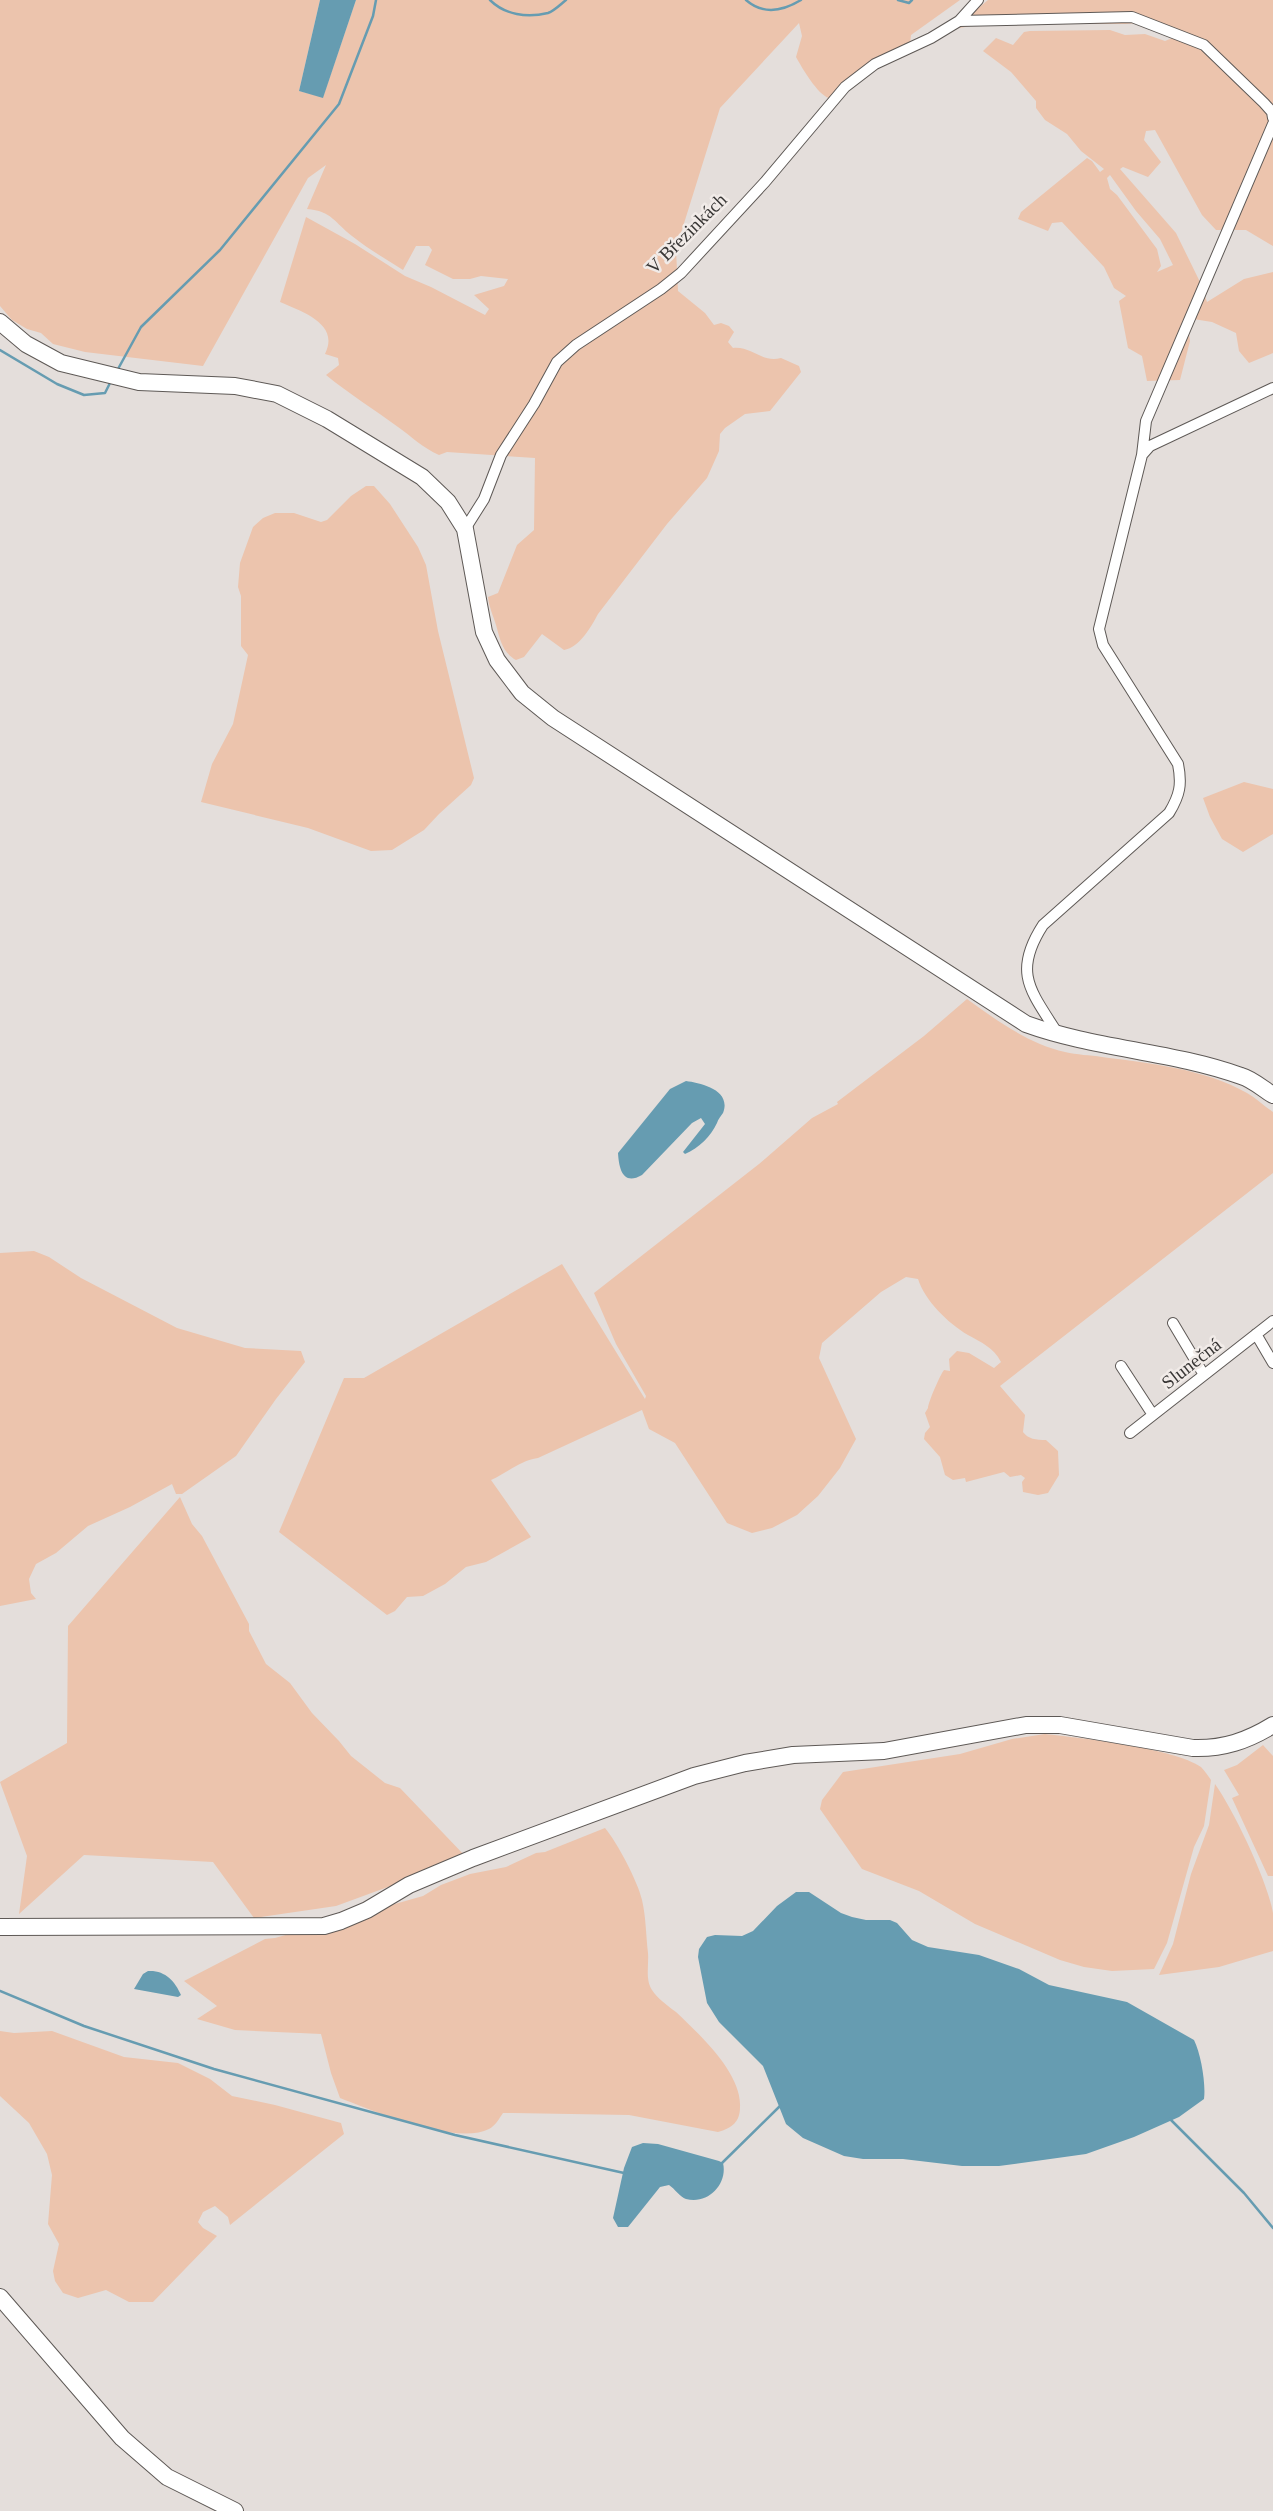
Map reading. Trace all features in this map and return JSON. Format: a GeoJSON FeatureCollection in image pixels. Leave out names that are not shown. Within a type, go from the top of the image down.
{"type":"FeatureCollection","features":[{"type":"Feature","properties":{"kind":"street","name":"V Březinkách"},"geometry":{"type":"LineString","coordinates":[[465,529],[484,499],[501,455],[557,362],[576,345],[681,273],[765,182],[845,87],[875,64],[959,22],[978,0]]}},
{"type":"Feature","properties":{"kind":"street"},"geometry":{"type":"LineString","coordinates":[[959,22],[1132,17],[1204,45],[1264,103],[1272,112],[1273,118]]}},
{"type":"Feature","properties":{"kind":"street"},"geometry":{"type":"LineString","coordinates":[[1058,1035],[1028,982],[1026,964],[1030,944],[1043,925],[1169,813],[1179,797],[1181,781],[1178,764],[1103,645],[1099,629],[1142,455],[1146,421],[1273,124]]}},
{"type":"Feature","properties":{"kind":"street"},"geometry":{"type":"LineString","coordinates":[[0,322],[26,344],[61,363],[139,382],[235,386],[277,394],[327,419],[422,477],[448,502],[465,529],[484,632],[496,660],[522,693],[554,719],[1026,1024],[1058,1035],[1163,1056],[1243,1076],[1273,1095]]}},
{"type":"Feature","properties":{"kind":"street"},"geometry":{"type":"LineString","coordinates":[[1142,455],[1150,446],[1273,388]]}},
{"type":"Feature","properties":{"kind":"street","name":"Slunečná"},"geometry":{"type":"LineString","coordinates":[[1130,1433],[1273,1321]]}},
{"type":"Feature","properties":{"kind":"street"},"geometry":{"type":"LineString","coordinates":[[1173,1323],[1204,1375]]}},
{"type":"Feature","properties":{"kind":"street"},"geometry":{"type":"LineString","coordinates":[[1256,1334],[1273,1363]]}},
{"type":"Feature","properties":{"kind":"street"},"geometry":{"type":"LineString","coordinates":[[1121,1366],[1153,1415]]}},
{"type":"Feature","properties":{"kind":"street"},"geometry":{"type":"LineString","coordinates":[[0,1927],[324,1926],[341,1922],[410,1885],[473,1858],[694,1776],[745,1763],[793,1755],[884,1751],[1026,1725],[1060,1725],[1193,1748],[1215,1748],[1235,1744],[1273,1725]]}},
{"type":"Feature","properties":{"kind":"street"},"geometry":{"type":"LineString","coordinates":[[0,2297],[122,2438],[167,2477],[235,2511]]}},
{"type":"Feature","properties":{"kind":"shaded area"},"geometry":{"type":"Polygon","coordinates":[[[0,0],[320,0],[299,91],[323,97],[356,0],[960,0],[911,35],[910,44],[829,98],[815,87],[796,57],[802,36],[799,23],[720,108],[676,249],[678,291],[705,313],[714,325],[721,323],[729,326],[734,332],[728,342],[733,348],[746,349],[768,358],[781,358],[799,366],[801,372],[770,411],[745,414],[720,434],[719,451],[707,478],[667,524],[580,641],[564,650],[542,634],[524,657],[516,660],[502,645],[488,597],[498,593],[517,545],[534,530],[535,458],[447,452],[439,455],[428,449],[326,375],[339,365],[338,358],[325,354],[328,335],[323,327],[308,315],[280,302],[306,217],[405,276],[485,315],[489,309],[474,295],[504,286],[508,279],[481,276],[453,279],[425,265],[432,250],[429,246],[416,246],[403,270],[358,241],[328,215],[307,209],[326,165],[308,178],[203,366],[85,352],[53,344],[41,333],[12,320],[0,306],[0,0]]]}},
{"type":"Feature","properties":{"kind":"shaded area"},"geometry":{"type":"Polygon","coordinates":[[[988,0],[1273,0],[1273,246],[1246,230],[1216,230],[1202,215],[1155,130],[1146,131],[1144,140],[1161,162],[1148,177],[1123,167],[1120,169],[1176,233],[1207,302],[1244,279],[1273,272],[1273,353],[1249,363],[1239,351],[1236,333],[1212,322],[1187,318],[1190,341],[1180,380],[1147,381],[1142,356],[1128,348],[1119,301],[1126,296],[1114,288],[1104,267],[1062,222],[1052,223],[1048,231],[1018,219],[1021,212],[1087,158],[1100,172],[1104,169],[1081,151],[1067,134],[1045,120],[1036,108],[1036,101],[1011,72],[983,51],[996,38],[1013,45],[1024,32],[1030,31],[1110,30],[1125,35],[1145,34],[1165,41],[1175,37],[1151,22],[985,23],[960,28],[957,26],[988,0]],[[1110,175],[1107,178],[1110,189],[1157,249],[1161,266],[1157,272],[1173,265],[1160,239],[1110,175]]]}},
{"type":"Feature","properties":{"kind":"shaded area"},"geometry":{"type":"Polygon","coordinates":[[[366,486],[374,486],[390,504],[418,547],[426,565],[438,631],[474,778],[471,785],[424,830],[392,850],[371,851],[308,828],[201,802],[212,764],[233,724],[248,655],[241,646],[241,596],[238,587],[240,563],[253,527],[263,518],[275,513],[294,513],[321,522],[327,520],[351,496],[366,486]]]}},
{"type":"Feature","properties":{"kind":"shaded area"},"geometry":{"type":"Polygon","coordinates":[[[1244,782],[1273,789],[1273,834],[1243,852],[1222,839],[1203,798],[1244,782]]]}},
{"type":"Feature","properties":{"kind":"shaded area"},"geometry":{"type":"Polygon","coordinates":[[[967,999],[1013,1030],[1052,1048],[1157,1065],[1213,1078],[1247,1093],[1273,1112],[1273,1173],[1000,1386],[1025,1415],[1023,1432],[1033,1439],[1046,1440],[1058,1451],[1059,1475],[1048,1493],[1038,1495],[1023,1492],[1022,1482],[1025,1478],[1021,1475],[1010,1477],[1004,1472],[966,1482],[965,1478],[953,1480],[945,1475],[940,1457],[924,1439],[930,1427],[925,1413],[940,1377],[944,1370],[950,1371],[949,1359],[957,1351],[969,1353],[994,1368],[1001,1362],[991,1349],[960,1330],[938,1311],[918,1279],[906,1277],[881,1292],[822,1343],[819,1358],[856,1439],[840,1468],[818,1496],[797,1515],[772,1528],[752,1533],[727,1523],[675,1443],[649,1429],[642,1410],[520,1464],[491,1480],[531,1537],[486,1562],[466,1567],[445,1584],[423,1596],[407,1597],[395,1611],[387,1615],[279,1532],[344,1378],[364,1378],[562,1264],[645,1399],[646,1396],[616,1344],[594,1293],[759,1164],[812,1118],[838,1104],[837,1102],[924,1036],[967,999]]]}},
{"type":"Feature","properties":{"kind":"shaded area"},"geometry":{"type":"Polygon","coordinates":[[[34,1251],[177,1328],[245,1348],[301,1351],[305,1362],[236,1456],[182,1494],[176,1494],[172,1484],[88,1526],[56,1553],[36,1564],[29,1579],[31,1593],[36,1599],[0,1606],[0,1253],[34,1251]]]}},
{"type":"Feature","properties":{"kind":"shaded area"},"geometry":{"type":"Polygon","coordinates":[[[180,1497],[192,1524],[202,1536],[249,1624],[249,1631],[266,1664],[290,1683],[312,1713],[351,1756],[385,1783],[400,1788],[467,1858],[336,1906],[254,1918],[213,1862],[84,1855],[19,1914],[27,1856],[0,1782],[67,1743],[68,1626],[180,1497]]]}},
{"type":"Feature","properties":{"kind":"shaded area"},"geometry":{"type":"Polygon","coordinates":[[[1045,1734],[1170,1754],[1201,1767],[1211,1780],[1204,1826],[1194,1847],[1167,1943],[1154,1969],[1112,1971],[1084,1967],[1060,1960],[975,1924],[919,1891],[862,1869],[820,1809],[822,1800],[843,1772],[960,1754],[1012,1739],[1045,1734]]]}},
{"type":"Feature","properties":{"kind":"shaded area"},"geometry":{"type":"Polygon","coordinates":[[[1263,1745],[1273,1756],[1273,1876],[1268,1876],[1232,1798],[1239,1795],[1224,1770],[1237,1765],[1263,1745]]]}},
{"type":"Feature","properties":{"kind":"shaded area"},"geometry":{"type":"Polygon","coordinates":[[[1215,1784],[1240,1828],[1270,1900],[1273,1913],[1273,1951],[1219,1967],[1159,1975],[1173,1944],[1191,1874],[1209,1825],[1215,1784]]]}},
{"type":"Feature","properties":{"kind":"shaded area"},"geometry":{"type":"Polygon","coordinates":[[[605,1828],[626,1862],[642,1900],[648,1977],[652,1990],[707,2043],[734,2081],[739,2094],[740,2112],[734,2124],[727,2129],[718,2132],[629,2115],[503,2113],[491,2128],[475,2133],[436,2130],[393,2118],[340,2098],[321,2034],[235,2030],[197,2019],[217,2006],[184,1981],[265,1939],[423,1896],[441,1885],[470,1874],[506,1867],[605,1828]]]}},
{"type":"Feature","properties":{"kind":"shaded area"},"geometry":{"type":"Polygon","coordinates":[[[0,2031],[52,2031],[124,2057],[178,2063],[210,2079],[232,2096],[341,2123],[344,2134],[230,2225],[228,2217],[215,2206],[203,2212],[198,2222],[217,2236],[153,2302],[129,2302],[106,2290],[78,2298],[63,2293],[55,2281],[53,2271],[59,2244],[48,2224],[52,2175],[47,2154],[29,2123],[0,2096],[0,2031]]]}},
{"type":"Feature","properties":{"kind":"water"},"geometry":{"type":"Polygon","coordinates":[[[320,0],[356,0],[323,98],[299,91],[320,0]]]}},
{"type":"Feature","properties":{"kind":"water"},"geometry":{"type":"Polygon","coordinates":[[[686,1081],[714,1089],[723,1099],[723,1113],[714,1128],[700,1145],[685,1154],[683,1152],[705,1124],[701,1118],[692,1123],[642,1175],[636,1178],[626,1177],[621,1170],[618,1153],[670,1089],[686,1081]]]}},
{"type":"Feature","properties":{"kind":"water"},"geometry":{"type":"Polygon","coordinates":[[[796,1892],[809,1892],[852,1917],[890,1920],[897,1923],[912,1940],[928,1947],[979,1955],[1019,1969],[1049,1985],[1127,2002],[1194,2040],[1202,2069],[1204,2099],[1179,2117],[1086,2154],[999,2166],[863,2159],[844,2156],[803,2138],[786,2124],[763,2066],[719,2022],[707,2003],[698,1957],[699,1949],[707,1937],[742,1936],[753,1931],[777,1906],[796,1892]]]}},
{"type":"Feature","properties":{"kind":"water"},"geometry":{"type":"Polygon","coordinates":[[[148,1971],[169,1977],[181,1995],[178,1997],[134,1989],[143,1974],[148,1971]]]}},
{"type":"Feature","properties":{"kind":"water"},"geometry":{"type":"Polygon","coordinates":[[[643,2143],[658,2144],[719,2161],[723,2163],[722,2178],[715,2191],[702,2199],[686,2199],[669,2185],[660,2187],[628,2227],[618,2227],[613,2218],[624,2168],[632,2147],[643,2143]]]}},
{"type":"Feature","properties":{"kind":"waterway"},"geometry":{"type":"LineString","coordinates":[[118,369],[141,327],[220,250],[339,104],[373,16],[376,0]]}},
{"type":"Feature","properties":{"kind":"waterway"},"geometry":{"type":"LineString","coordinates":[[490,0],[509,12],[532,15],[550,12],[566,0]]}},
{"type":"Feature","properties":{"kind":"waterway"},"geometry":{"type":"LineString","coordinates":[[746,0],[759,8],[773,10],[801,0]]}},
{"type":"Feature","properties":{"kind":"waterway"},"geometry":{"type":"LineString","coordinates":[[898,0],[909,3],[912,0]]}},
{"type":"Feature","properties":{"kind":"waterway"},"geometry":{"type":"LineString","coordinates":[[0,350],[57,384],[84,395],[105,393],[111,381]]}},
{"type":"Feature","properties":{"kind":"waterway"},"geometry":{"type":"LineString","coordinates":[[0,1991],[84,2026],[214,2069],[455,2135],[624,2173]]}},
{"type":"Feature","properties":{"kind":"waterway"},"geometry":{"type":"LineString","coordinates":[[720,2165],[780,2106]]}},
{"type":"Feature","properties":{"kind":"waterway"},"geometry":{"type":"LineString","coordinates":[[1170,2119],[1244,2193],[1273,2228]]}}]}
